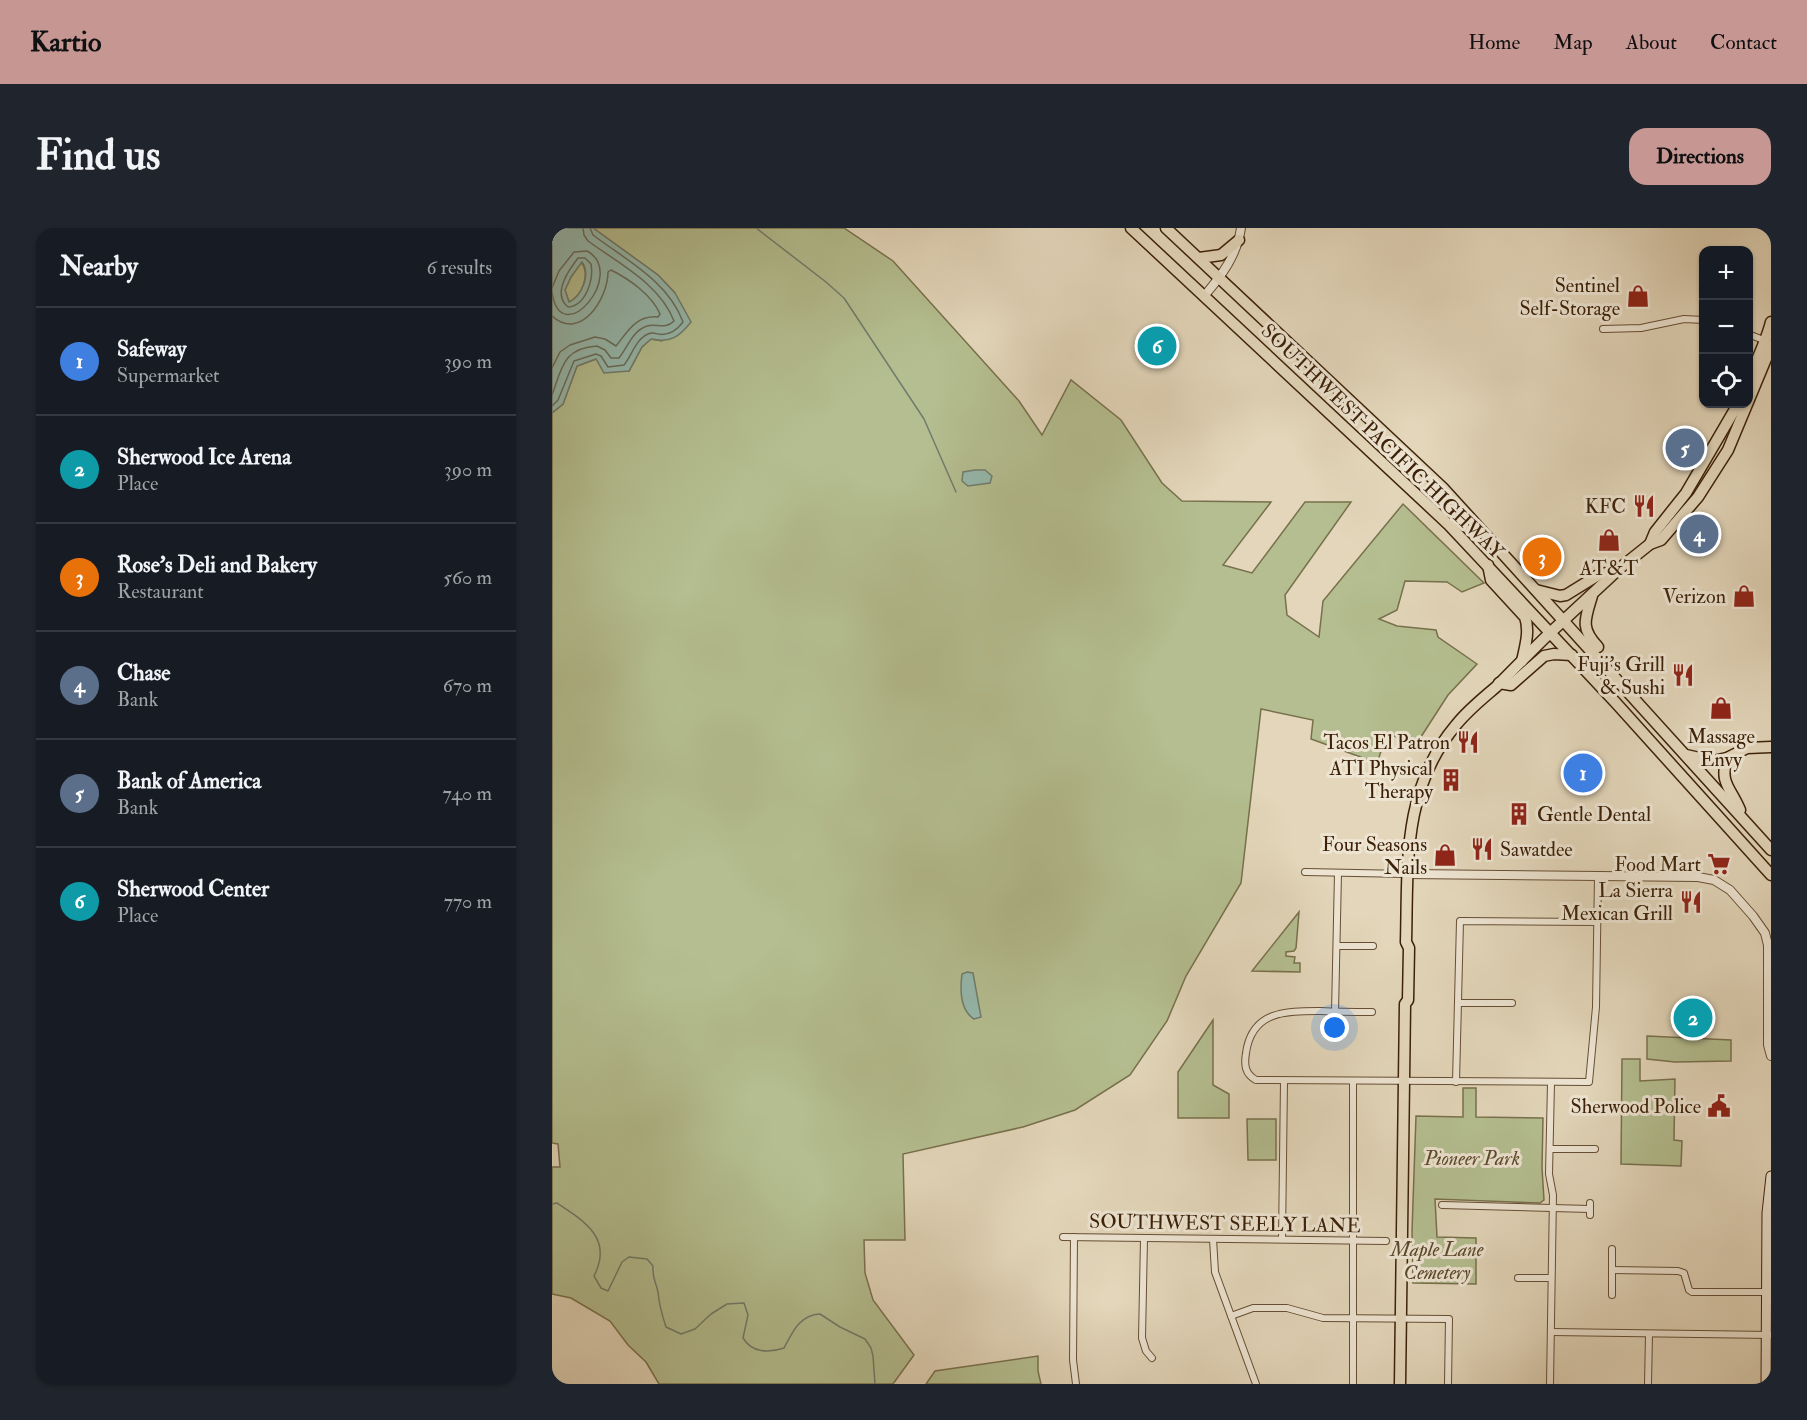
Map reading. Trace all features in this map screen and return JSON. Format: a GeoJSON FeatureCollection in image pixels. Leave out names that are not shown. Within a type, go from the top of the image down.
{"type":"FeatureCollection","features":[{"type":"Feature","properties":{"kind":"main road","name":"SOUTHWEST PACIFIC HIGHWAY"},"geometry":{"type":"LineString","coordinates":[[1131,228],[1449,525],[1551,632],[1771,875]]}},
{"type":"Feature","properties":{"kind":"main road","name":"SOUTHWEST PACIFIC HIGHWAY"},"geometry":{"type":"LineString","coordinates":[[1166,228],[1444,489],[1771,850]]}},
{"type":"Feature","properties":{"kind":"main road"},"geometry":{"type":"LineString","coordinates":[[1199,258],[1221,255],[1239,240]]}},
{"type":"Feature","properties":{"kind":"main road"},"geometry":{"type":"LineString","coordinates":[[1400,1384],[1405,1004],[1402,999],[1403,973],[1410,828],[1424,778],[1432,760],[1462,717],[1616,572],[1650,544],[1661,540],[1701,493],[1728,450],[1750,402],[1768,354],[1771,322]]}},
{"type":"Feature","properties":{"kind":"main road"},"geometry":{"type":"LineString","coordinates":[[1753,369],[1759,351],[1769,342]]}},
{"type":"Feature","properties":{"kind":"main road"},"geometry":{"type":"LineString","coordinates":[[1650,544],[1655,532],[1684,496],[1736,408]]}},
{"type":"Feature","properties":{"kind":"main road"},"geometry":{"type":"LineString","coordinates":[[1701,493],[1703,480],[1715,457],[1718,439]]}},
{"type":"Feature","properties":{"kind":"main road"},"geometry":{"type":"LineString","coordinates":[[1488,565],[1491,580],[1519,608],[1527,621],[1522,661]]}},
{"type":"Feature","properties":{"kind":"main road"},"geometry":{"type":"LineString","coordinates":[[1535,590],[1560,596],[1566,595],[1600,574],[1616,572]]}},
{"type":"Feature","properties":{"kind":"main road"},"geometry":{"type":"LineString","coordinates":[[1592,594],[1585,624],[1586,632],[1629,683],[1629,693]]}},
{"type":"Feature","properties":{"kind":"main road"},"geometry":{"type":"LineString","coordinates":[[1499,683],[1511,685],[1545,656],[1572,655]]}},
{"type":"Feature","properties":{"kind":"main road"},"geometry":{"type":"LineString","coordinates":[[1685,755],[1710,762],[1727,758],[1743,749],[1771,747]]}},
{"type":"Feature","properties":{"kind":"main road"},"geometry":{"type":"LineString","coordinates":[[1727,758],[1724,780],[1734,795],[1743,818]]}},
{"type":"Feature","properties":{"kind":"main road"},"geometry":{"type":"LineString","coordinates":[[1766,1384],[1769,1293],[1767,1203],[1771,1176]]}},
{"type":"Feature","properties":{"kind":"street"},"geometry":{"type":"LineString","coordinates":[[1205,295],[1220,278],[1231,260],[1241,228]]}},
{"type":"Feature","properties":{"kind":"street"},"geometry":{"type":"LineString","coordinates":[[1603,328],[1641,328],[1684,320],[1699,320]]}},
{"type":"Feature","properties":{"kind":"street"},"geometry":{"type":"LineString","coordinates":[[1753,336],[1769,342]]}},
{"type":"Feature","properties":{"kind":"street"},"geometry":{"type":"LineString","coordinates":[[1305,872],[1598,875],[1708,879],[1724,885],[1759,922],[1767,939],[1768,1045],[1771,1056]]}},
{"type":"Feature","properties":{"kind":"street"},"geometry":{"type":"LineString","coordinates":[[1335,1012],[1338,873]]}},
{"type":"Feature","properties":{"kind":"street"},"geometry":{"type":"LineString","coordinates":[[1372,1012],[1282,1012],[1266,1019],[1251,1035],[1245,1058],[1249,1077],[1256,1080],[1284,1081],[1589,1082],[1596,1007],[1598,875]]}},
{"type":"Feature","properties":{"kind":"street"},"geometry":{"type":"LineString","coordinates":[[1456,1082],[1460,921],[1597,922]]}},
{"type":"Feature","properties":{"kind":"street"},"geometry":{"type":"LineString","coordinates":[[1337,946],[1373,946]]}},
{"type":"Feature","properties":{"kind":"street"},"geometry":{"type":"LineString","coordinates":[[1459,1004],[1512,1004]]}},
{"type":"Feature","properties":{"kind":"street"},"geometry":{"type":"LineString","coordinates":[[1282,1239],[1284,1081]]}},
{"type":"Feature","properties":{"kind":"street"},"geometry":{"type":"LineString","coordinates":[[1353,1082],[1353,1384]]}},
{"type":"Feature","properties":{"kind":"street"},"geometry":{"type":"LineString","coordinates":[[1550,1384],[1553,1208],[1549,1174],[1551,1083]]}},
{"type":"Feature","properties":{"kind":"street"},"geometry":{"type":"LineString","coordinates":[[1550,1149],[1595,1149]]}},
{"type":"Feature","properties":{"kind":"street"},"geometry":{"type":"LineString","coordinates":[[1442,1205],[1590,1209]]}},
{"type":"Feature","properties":{"kind":"street","name":"SOUTHWEST SEELY LANE"},"geometry":{"type":"LineString","coordinates":[[1063,1237],[1386,1241]]}},
{"type":"Feature","properties":{"kind":"street"},"geometry":{"type":"LineString","coordinates":[[1074,1237],[1073,1360],[1076,1384]]}},
{"type":"Feature","properties":{"kind":"street"},"geometry":{"type":"LineString","coordinates":[[1144,1239],[1143,1338],[1146,1351],[1152,1358]]}},
{"type":"Feature","properties":{"kind":"street"},"geometry":{"type":"LineString","coordinates":[[1213,1239],[1213,1267],[1256,1384]]}},
{"type":"Feature","properties":{"kind":"street"},"geometry":{"type":"LineString","coordinates":[[1612,1249],[1612,1295]]}},
{"type":"Feature","properties":{"kind":"street"},"geometry":{"type":"LineString","coordinates":[[1612,1270],[1678,1271],[1684,1273],[1689,1290],[1692,1292],[1769,1293]]}},
{"type":"Feature","properties":{"kind":"street"},"geometry":{"type":"LineString","coordinates":[[1518,1278],[1551,1278]]}},
{"type":"Feature","properties":{"kind":"street"},"geometry":{"type":"LineString","coordinates":[[1231,1316],[1252,1308],[1287,1308],[1323,1318],[1449,1319],[1448,1384]]}},
{"type":"Feature","properties":{"kind":"street"},"geometry":{"type":"LineString","coordinates":[[1551,1332],[1768,1335]]}},
{"type":"Feature","properties":{"kind":"street"},"geometry":{"type":"LineString","coordinates":[[1648,1384],[1649,1334]]}},
{"type":"Feature","properties":{"kind":"green space"},"geometry":{"type":"Polygon","coordinates":[[[593,228],[844,228],[893,261],[1019,401],[1042,435],[1071,380],[1121,420],[1162,483],[1182,501],[1271,502],[1223,565],[1252,573],[1305,502],[1351,502],[1285,595],[1287,615],[1319,637],[1323,601],[1403,504],[1484,583],[1462,592],[1447,582],[1405,581],[1397,610],[1379,619],[1397,626],[1436,630],[1438,637],[1477,664],[1448,695],[1417,743],[1387,734],[1377,763],[1311,739],[1313,720],[1261,709],[1241,883],[1186,976],[1167,1021],[1130,1075],[1075,1110],[1023,1127],[903,1154],[905,1240],[864,1240],[865,1273],[873,1300],[914,1355],[893,1384],[659,1384],[646,1362],[628,1345],[610,1321],[571,1298],[552,1294],[552,1167],[560,1167],[558,1144],[552,1143],[552,413],[563,404],[577,366],[596,359],[629,371],[642,347],[651,339],[662,341],[675,293],[658,275],[593,228]]]}},
{"type":"Feature","properties":{"kind":"green space"},"geometry":{"type":"Polygon","coordinates":[[[581,262],[585,272],[584,284],[578,295],[569,302],[565,290],[581,262]]]}},
{"type":"Feature","properties":{"kind":"green space"},"geometry":{"type":"Polygon","coordinates":[[[1299,912],[1296,948],[1294,951],[1286,952],[1286,956],[1295,957],[1294,963],[1300,963],[1300,972],[1252,971],[1299,912]]]}},
{"type":"Feature","properties":{"kind":"green space"},"geometry":{"type":"Polygon","coordinates":[[[1213,1020],[1213,1085],[1229,1094],[1229,1118],[1178,1118],[1178,1072],[1213,1020]]]}},
{"type":"Feature","properties":{"kind":"green space"},"geometry":{"type":"Polygon","coordinates":[[[1647,1036],[1731,1040],[1731,1061],[1675,1062],[1647,1059],[1647,1036]]]}},
{"type":"Feature","properties":{"kind":"green space"},"geometry":{"type":"Polygon","coordinates":[[[1622,1059],[1640,1059],[1640,1081],[1675,1079],[1674,1140],[1682,1141],[1681,1166],[1621,1164],[1622,1059]]]}},
{"type":"Feature","properties":{"kind":"green space","name":"Pioneer Park"},"geometry":{"type":"Polygon","coordinates":[[[1463,1088],[1476,1088],[1476,1117],[1543,1118],[1544,1200],[1540,1203],[1435,1199],[1437,1237],[1476,1238],[1476,1284],[1413,1283],[1412,1231],[1416,1116],[1463,1117],[1463,1088]]]}},
{"type":"Feature","properties":{"kind":"green space"},"geometry":{"type":"Polygon","coordinates":[[[1247,1119],[1276,1119],[1276,1160],[1248,1160],[1247,1119]]]}},
{"type":"Feature","properties":{"kind":"green space"},"geometry":{"type":"Polygon","coordinates":[[[1038,1356],[1041,1384],[926,1384],[935,1371],[1038,1356]]]}},
{"type":"Feature","properties":{"kind":"water"},"geometry":{"type":"Polygon","coordinates":[[[552,228],[593,228],[658,275],[675,293],[691,322],[674,338],[651,339],[642,347],[629,371],[604,373],[596,359],[577,366],[563,404],[552,413],[552,228]],[[582,262],[565,290],[569,302],[578,295],[584,284],[585,267],[582,262]]]}},
{"type":"Feature","properties":{"kind":"water"},"geometry":{"type":"Polygon","coordinates":[[[985,470],[992,476],[990,483],[968,486],[962,481],[963,472],[985,470]]]}},
{"type":"Feature","properties":{"kind":"water"},"geometry":{"type":"Polygon","coordinates":[[[973,973],[981,1017],[974,1019],[966,1010],[962,999],[962,974],[973,973]]]}},
{"type":"Feature","properties":{"kind":"waterway"},"geometry":{"type":"LineString","coordinates":[[756,228],[844,298],[924,419],[956,492]]}},
{"type":"Feature","properties":{"kind":"waterway"},"geometry":{"type":"LineString","coordinates":[[552,1204],[557,1203],[568,1210],[594,1233],[600,1252],[594,1276],[601,1288],[608,1291],[622,1262],[629,1257],[647,1259],[653,1266],[666,1327],[681,1334],[695,1329],[711,1314],[727,1304],[744,1303],[748,1315],[743,1338],[751,1347],[773,1351],[784,1348],[794,1330],[807,1317],[820,1314],[865,1339],[873,1356],[875,1384]]}},
{"type":"Feature","properties":{"kind":"place","name":"Sentinel Self-Storage"},"geometry":{"type":"Point","coordinates":[1638,296]}},
{"type":"Feature","properties":{"kind":"place","name":"Sherwood Center"},"geometry":{"type":"Point","coordinates":[1157,346]}},
{"type":"Feature","properties":{"kind":"place","name":"Bank of America"},"geometry":{"type":"Point","coordinates":[1685,448]}},
{"type":"Feature","properties":{"kind":"place","name":"KFC"},"geometry":{"type":"Point","coordinates":[1644,506]}},
{"type":"Feature","properties":{"kind":"place","name":"Chase"},"geometry":{"type":"Point","coordinates":[1699,534]}},
{"type":"Feature","properties":{"kind":"place","name":"AT&T"},"geometry":{"type":"Point","coordinates":[1609,540]}},
{"type":"Feature","properties":{"kind":"place","name":"Rose's Deli and Bakery"},"geometry":{"type":"Point","coordinates":[1542,557]}},
{"type":"Feature","properties":{"kind":"place","name":"Verizon"},"geometry":{"type":"Point","coordinates":[1744,596]}},
{"type":"Feature","properties":{"kind":"place","name":"Fuji's Grill & Sushi"},"geometry":{"type":"Point","coordinates":[1683,675]}},
{"type":"Feature","properties":{"kind":"place","name":"Massage Envy"},"geometry":{"type":"Point","coordinates":[1721,708]}},
{"type":"Feature","properties":{"kind":"place","name":"Tacos El Patron"},"geometry":{"type":"Point","coordinates":[1468,742]}},
{"type":"Feature","properties":{"kind":"place","name":"Safeway"},"geometry":{"type":"Point","coordinates":[1583,773]}},
{"type":"Feature","properties":{"kind":"place","name":"ATI Physical Therapy"},"geometry":{"type":"Point","coordinates":[1451,780]}},
{"type":"Feature","properties":{"kind":"place","name":"Gentle Dental"},"geometry":{"type":"Point","coordinates":[1519,814]}},
{"type":"Feature","properties":{"kind":"place","name":"Sawatdee"},"geometry":{"type":"Point","coordinates":[1482,849]}},
{"type":"Feature","properties":{"kind":"place","name":"Four Seasons Nails"},"geometry":{"type":"Point","coordinates":[1445,855]}},
{"type":"Feature","properties":{"kind":"place","name":"Food Mart"},"geometry":{"type":"Point","coordinates":[1719,864]}},
{"type":"Feature","properties":{"kind":"place","name":"La Sierra Mexican Grill"},"geometry":{"type":"Point","coordinates":[1691,902]}},
{"type":"Feature","properties":{"kind":"place","name":"Sherwood Ice Arena"},"geometry":{"type":"Point","coordinates":[1693,1018]}},
{"type":"Feature","properties":{"kind":"place","name":"Sherwood Police"},"geometry":{"type":"Point","coordinates":[1719,1106]}},
{"type":"Feature","properties":{"kind":"park label","name":"Maple Lane Cemetery"},"geometry":{"type":"Point","coordinates":[1437,1260]}}]}
